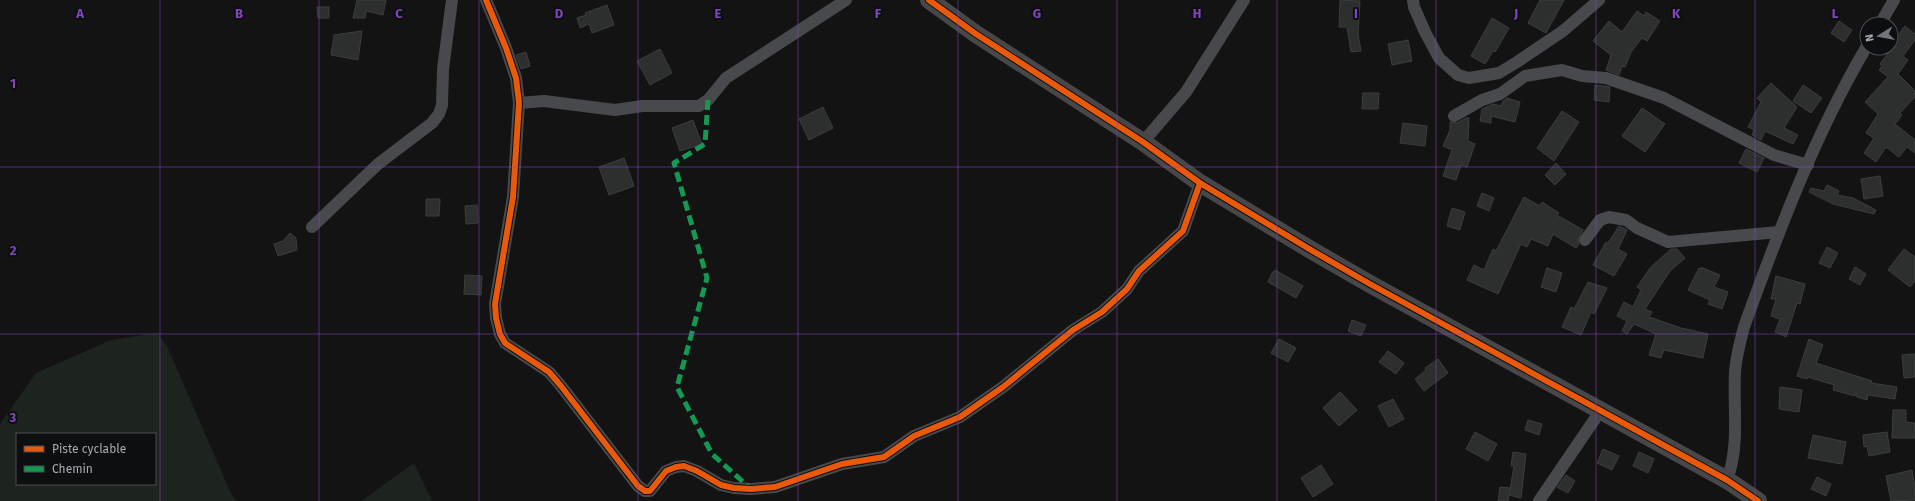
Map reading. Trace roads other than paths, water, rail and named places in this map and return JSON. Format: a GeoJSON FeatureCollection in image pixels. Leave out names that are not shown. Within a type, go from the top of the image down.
{"type":"FeatureCollection","features":[{"type":"Feature","properties":{"kind":"street"},"geometry":{"type":"LineString","coordinates":[[312,227],[378,164],[432,123],[439,114],[442,105],[443,69],[452,0]]}},
{"type":"Feature","properties":{"kind":"street"},"geometry":{"type":"LineString","coordinates":[[486,0],[513,70],[519,103],[513,197],[495,304],[496,318],[500,334],[505,343],[548,372],[561,386],[638,486],[645,491],[650,491],[666,471],[684,466],[697,470],[721,485],[734,488],[751,489],[775,486],[842,464],[884,457],[914,436],[960,417],[1003,387],[1073,330],[1102,312],[1127,288],[1138,271],[1183,232],[1200,183]]}},
{"type":"Feature","properties":{"kind":"street"},"geometry":{"type":"LineString","coordinates":[[519,103],[544,101],[615,110],[642,106],[699,106],[708,100],[726,78],[846,0]]}},
{"type":"Feature","properties":{"kind":"street"},"geometry":{"type":"LineString","coordinates":[[929,0],[976,34],[1143,142],[1200,183],[1370,284],[1726,480],[1742,496],[1758,501]]}},
{"type":"Feature","properties":{"kind":"street"},"geometry":{"type":"LineString","coordinates":[[1143,142],[1186,92],[1244,0]]}},
{"type":"Feature","properties":{"kind":"street"},"geometry":{"type":"LineString","coordinates":[[1412,0],[1425,32],[1439,58],[1458,75],[1469,78],[1499,72],[1517,62],[1563,31],[1599,0]]}},
{"type":"Feature","properties":{"kind":"street"},"geometry":{"type":"LineString","coordinates":[[1885,16],[1894,0]]}},
{"type":"Feature","properties":{"kind":"street"},"geometry":{"type":"LineString","coordinates":[[1726,480],[1731,467],[1735,444],[1735,371],[1740,341],[1779,232],[1842,89],[1861,56]]}},
{"type":"Feature","properties":{"kind":"street"},"geometry":{"type":"LineString","coordinates":[[1454,116],[1482,100],[1500,94],[1525,76],[1562,70],[1582,76],[1606,78],[1664,98],[1774,155],[1808,164]]}},
{"type":"Feature","properties":{"kind":"street"},"geometry":{"type":"LineString","coordinates":[[1584,240],[1600,220],[1609,217],[1626,220],[1637,228],[1668,242],[1779,232]]}},
{"type":"Feature","properties":{"kind":"street"},"geometry":{"type":"LineString","coordinates":[[1539,501],[1601,410]]}}]}
